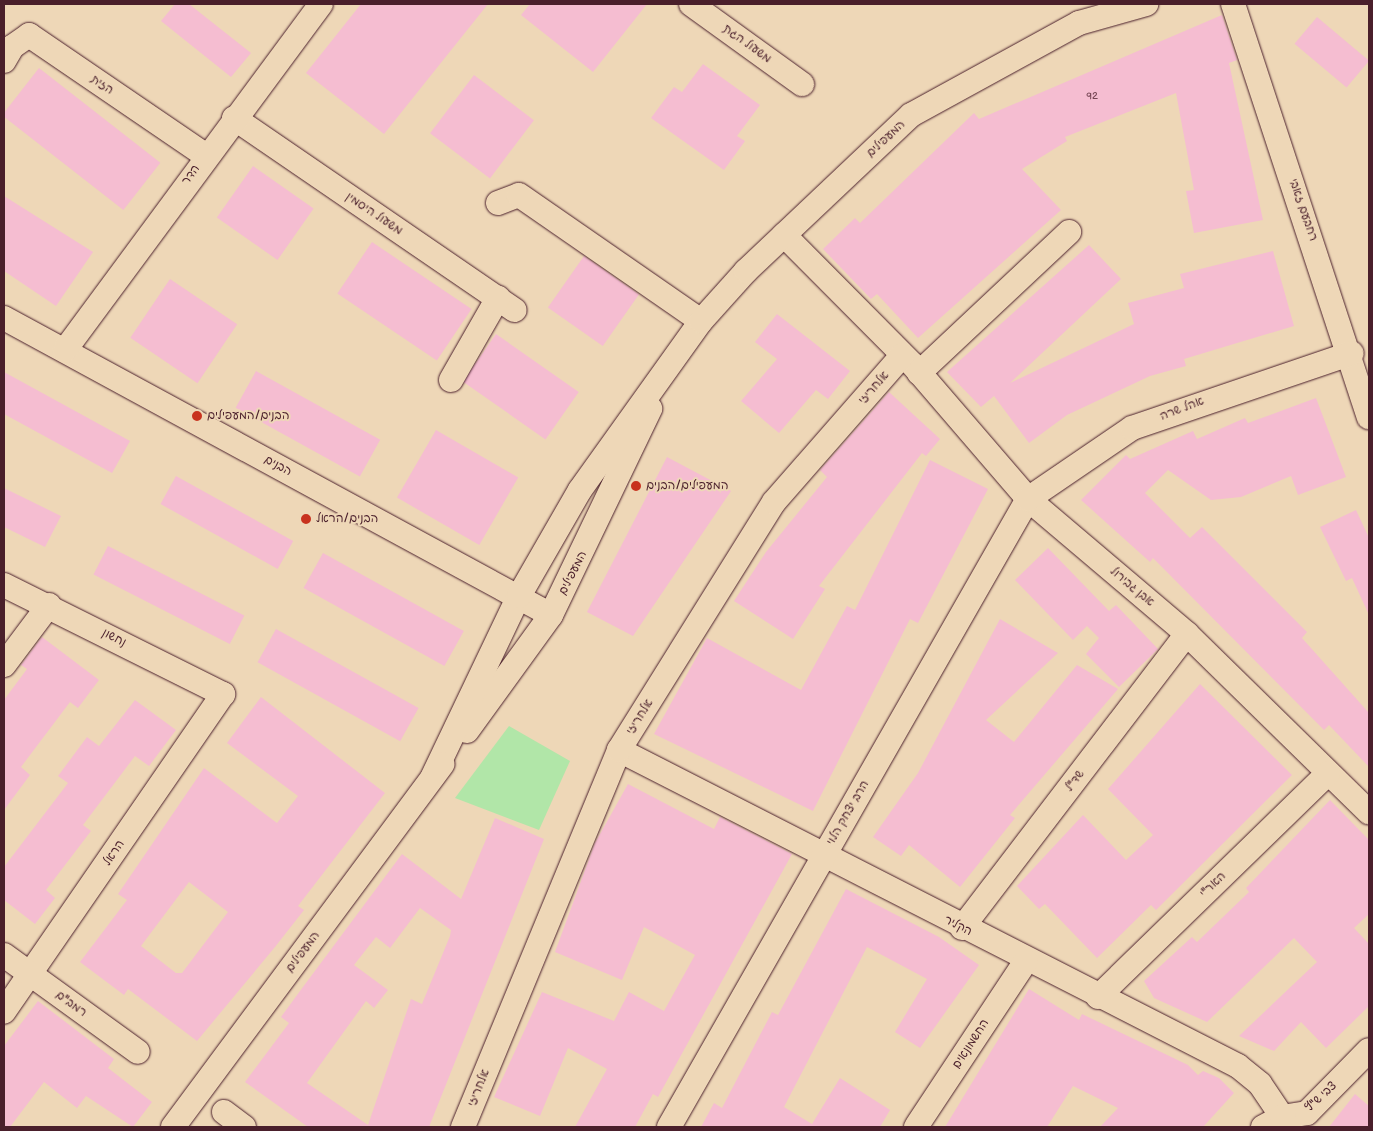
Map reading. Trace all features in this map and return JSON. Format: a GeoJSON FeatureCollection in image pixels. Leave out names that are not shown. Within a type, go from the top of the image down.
{"type":"FeatureCollection","features":[{"type":"Feature","properties":{"kind":"street","name":"הדר"},"geometry":{"type":"LineString","coordinates":[[65,350],[205,155],[321,4]]}},
{"type":"Feature","properties":{"kind":"street","name":"משעול הגת"},"geometry":{"type":"LineString","coordinates":[[692,4],[802,84]]}},
{"type":"Feature","properties":{"kind":"street","name":"המעפילים"},"geometry":{"type":"LineString","coordinates":[[433,776],[519,596],[580,490],[679,349],[701,321],[784,235],[911,115],[1076,13],[1146,4]]}},
{"type":"Feature","properties":{"kind":"street","name":"רחבעם זאבי"},"geometry":{"type":"LineString","coordinates":[[1233,4],[1352,353],[1369,417]]}},
{"type":"Feature","properties":{"kind":"street","name":"הזית"},"geometry":{"type":"LineString","coordinates":[[12,46],[205,155]]}},
{"type":"Feature","properties":{"kind":"street","name":"משעול היסמין"},"geometry":{"type":"LineString","coordinates":[[234,118],[506,304],[451,380]]}},
{"type":"Feature","properties":{"kind":"street"},"geometry":{"type":"LineString","coordinates":[[498,204],[519,196],[701,321]]}},
{"type":"Feature","properties":{"kind":"street"},"geometry":{"type":"LineString","coordinates":[[920,374],[1069,232]]}},
{"type":"Feature","properties":{"kind":"street","name":"אבן גבירול"},"geometry":{"type":"LineString","coordinates":[[784,235],[920,374],[1028,499],[1187,634],[1369,812]]}},
{"type":"Feature","properties":{"kind":"street","name":"הבנים"},"geometry":{"type":"LineString","coordinates":[[4,318],[551,615]]}},
{"type":"Feature","properties":{"kind":"street","name":"המעפילים"},"geometry":{"type":"LineString","coordinates":[[173,1127],[551,615],[679,349]]}},
{"type":"Feature","properties":{"kind":"street","name":"אהל שרה"},"geometry":{"type":"LineString","coordinates":[[1028,499],[1132,428],[1352,353]]}},
{"type":"Feature","properties":{"kind":"street","name":"אלחריזי"},"geometry":{"type":"LineString","coordinates":[[463,1127],[619,750],[774,502],[902,356]]}},
{"type":"Feature","properties":{"kind":"street","name":"הרב יצחק הלוי"},"geometry":{"type":"LineString","coordinates":[[670,1127],[1028,499]]}},
{"type":"Feature","properties":{"kind":"street","name":"נחשון"},"geometry":{"type":"LineString","coordinates":[[4,585],[49,605],[223,694]]}},
{"type":"Feature","properties":{"kind":"street"},"geometry":{"type":"LineString","coordinates":[[4,665],[49,605]]}},
{"type":"Feature","properties":{"kind":"street","name":"שד\"ל"},"geometry":{"type":"LineString","coordinates":[[962,928],[1187,634]]}},
{"type":"Feature","properties":{"kind":"street","name":"הראל"},"geometry":{"type":"LineString","coordinates":[[4,1012],[223,694]]}},
{"type":"Feature","properties":{"kind":"street","name":"הקליר"},"geometry":{"type":"LineString","coordinates":[[619,750],[1026,961],[1238,1066],[1260,1084],[1278,1124]]}},
{"type":"Feature","properties":{"kind":"street","name":"האר\"י"},"geometry":{"type":"LineString","coordinates":[[1098,996],[1328,773]]}},
{"type":"Feature","properties":{"kind":"street","name":"רמב\"ם"},"geometry":{"type":"LineString","coordinates":[[4,955],[138,1052]]}},
{"type":"Feature","properties":{"kind":"street","name":"החשמונאים"},"geometry":{"type":"LineString","coordinates":[[916,1127],[1026,961]]}},
{"type":"Feature","properties":{"kind":"street","name":"צבי ש\"ץ"},"geometry":{"type":"LineString","coordinates":[[1278,1124],[1307,1113],[1369,1050]]}},
{"type":"Feature","properties":{"kind":"street"},"geometry":{"type":"LineString","coordinates":[[224,1112],[244,1127]]}},
{"type":"Feature","properties":{"kind":"green space"},"geometry":{"type":"Polygon","coordinates":[[[509,726],[570,761],[539,830],[455,798],[509,726]]]}},
{"type":"Feature","properties":{"kind":"building"},"geometry":{"type":"Polygon","coordinates":[[[175,4],[189,4],[251,53],[231,77],[161,21],[175,4]]]}},
{"type":"Feature","properties":{"kind":"building"},"geometry":{"type":"Polygon","coordinates":[[[361,4],[488,4],[384,134],[306,73],[361,4]]]}},
{"type":"Feature","properties":{"kind":"building"},"geometry":{"type":"Polygon","coordinates":[[[530,4],[647,4],[593,72],[521,15],[530,4]]]}},
{"type":"Feature","properties":{"kind":"building"},"geometry":{"type":"Polygon","coordinates":[[[1222,15],[1237,60],[1229,63],[1263,220],[1194,233],[1186,191],[1194,190],[1176,93],[1065,137],[1067,141],[1022,169],[1061,210],[918,338],[877,294],[871,299],[823,249],[855,218],[860,223],[974,113],[979,119],[1222,15]]]}},
{"type":"Feature","properties":{"kind":"building"},"geometry":{"type":"Polygon","coordinates":[[[1317,17],[1369,61],[1347,88],[1295,44],[1317,17]]]}},
{"type":"Feature","properties":{"kind":"building"},"geometry":{"type":"Polygon","coordinates":[[[703,64],[760,105],[737,136],[745,141],[724,170],[651,118],[674,87],[682,92],[703,64]]]}},
{"type":"Feature","properties":{"kind":"building"},"geometry":{"type":"Polygon","coordinates":[[[39,68],[160,163],[123,210],[4,117],[4,113],[39,68]]]}},
{"type":"Feature","properties":{"kind":"building"},"geometry":{"type":"Polygon","coordinates":[[[474,75],[534,120],[490,178],[430,133],[474,75]]]}},
{"type":"Feature","properties":{"kind":"building"},"geometry":{"type":"Polygon","coordinates":[[[253,166],[314,208],[277,260],[217,218],[253,166]]]}},
{"type":"Feature","properties":{"kind":"building"},"geometry":{"type":"Polygon","coordinates":[[[4,196],[93,252],[56,306],[4,271],[4,196]]]}},
{"type":"Feature","properties":{"kind":"building"},"geometry":{"type":"Polygon","coordinates":[[[372,242],[471,309],[437,361],[337,293],[372,242]]]}},
{"type":"Feature","properties":{"kind":"building"},"geometry":{"type":"Polygon","coordinates":[[[1089,245],[1121,279],[1010,383],[1134,324],[1128,303],[1184,288],[1180,274],[1273,251],[1294,326],[1184,359],[1186,366],[1150,376],[1067,415],[1029,443],[994,396],[981,407],[947,372],[1089,245]]]}},
{"type":"Feature","properties":{"kind":"building"},"geometry":{"type":"Polygon","coordinates":[[[584,256],[639,294],[603,346],[548,308],[584,256]]]}},
{"type":"Feature","properties":{"kind":"building"},"geometry":{"type":"Polygon","coordinates":[[[170,279],[237,324],[197,383],[130,338],[170,279]]]}},
{"type":"Feature","properties":{"kind":"building"},"geometry":{"type":"Polygon","coordinates":[[[777,314],[850,371],[828,399],[816,390],[779,433],[741,401],[777,359],[755,342],[777,314]]]}},
{"type":"Feature","properties":{"kind":"building"},"geometry":{"type":"Polygon","coordinates":[[[496,334],[579,392],[545,439],[463,382],[496,334]]]}},
{"type":"Feature","properties":{"kind":"building"},"geometry":{"type":"Polygon","coordinates":[[[256,371],[380,440],[360,477],[236,408],[256,371]]]}},
{"type":"Feature","properties":{"kind":"building"},"geometry":{"type":"Polygon","coordinates":[[[4,372],[130,441],[112,473],[4,414],[4,372]]]}},
{"type":"Feature","properties":{"kind":"building"},"geometry":{"type":"Polygon","coordinates":[[[889,392],[940,439],[926,456],[922,453],[819,586],[825,589],[793,639],[734,601],[766,552],[827,477],[820,470],[889,392]]]}},
{"type":"Feature","properties":{"kind":"building"},"geometry":{"type":"Polygon","coordinates":[[[1316,398],[1346,477],[1298,495],[1291,476],[1241,497],[1211,500],[1168,470],[1145,493],[1190,538],[1202,527],[1307,632],[1302,638],[1369,713],[1369,767],[1329,725],[1324,730],[1153,558],[1150,562],[1081,500],[1126,455],[1130,459],[1193,431],[1197,439],[1245,418],[1248,423],[1316,398]]]}},
{"type":"Feature","properties":{"kind":"building"},"geometry":{"type":"Polygon","coordinates":[[[436,430],[518,478],[479,545],[397,498],[436,430]]]}},
{"type":"Feature","properties":{"kind":"building"},"geometry":{"type":"Polygon","coordinates":[[[667,457],[731,491],[633,636],[587,612],[667,457]]]}},
{"type":"Feature","properties":{"kind":"building"},"geometry":{"type":"Polygon","coordinates":[[[930,460],[988,489],[918,623],[910,619],[813,811],[654,734],[707,638],[801,690],[847,606],[855,610],[930,460]]]}},
{"type":"Feature","properties":{"kind":"building"},"geometry":{"type":"Polygon","coordinates":[[[176,476],[293,541],[278,569],[160,504],[176,476]]]}},
{"type":"Feature","properties":{"kind":"building"},"geometry":{"type":"Polygon","coordinates":[[[4,488],[61,516],[45,547],[4,527],[4,488]]]}},
{"type":"Feature","properties":{"kind":"building"},"geometry":{"type":"Polygon","coordinates":[[[1356,510],[1369,538],[1369,615],[1352,578],[1346,581],[1320,527],[1356,510]]]}},
{"type":"Feature","properties":{"kind":"building"},"geometry":{"type":"Polygon","coordinates":[[[108,546],[244,615],[230,644],[93,575],[108,546]]]}},
{"type":"Feature","properties":{"kind":"building"},"geometry":{"type":"Polygon","coordinates":[[[1048,548],[1109,611],[1116,605],[1158,649],[1119,687],[1086,654],[1099,638],[1087,626],[1073,640],[1015,580],[1048,548]]]}},
{"type":"Feature","properties":{"kind":"building"},"geometry":{"type":"Polygon","coordinates":[[[323,553],[464,631],[444,666],[304,588],[323,553]]]}},
{"type":"Feature","properties":{"kind":"building"},"geometry":{"type":"Polygon","coordinates":[[[1000,619],[1058,653],[986,720],[1014,742],[1077,665],[1118,689],[1010,815],[1015,818],[960,887],[909,845],[901,856],[873,837],[918,773],[1000,619]]]}},
{"type":"Feature","properties":{"kind":"building"},"geometry":{"type":"Polygon","coordinates":[[[276,629],[419,708],[400,741],[258,662],[276,629]]]}},
{"type":"Feature","properties":{"kind":"building"},"geometry":{"type":"Polygon","coordinates":[[[42,637],[99,680],[78,708],[70,702],[21,767],[30,775],[4,810],[4,700],[27,669],[21,665],[42,637]]]}},
{"type":"Feature","properties":{"kind":"building"},"geometry":{"type":"Polygon","coordinates":[[[1200,684],[1292,775],[1156,910],[1151,905],[1097,958],[1045,904],[1039,909],[1017,886],[1083,815],[1126,860],[1153,835],[1108,789],[1200,684]]]}},
{"type":"Feature","properties":{"kind":"building"},"geometry":{"type":"Polygon","coordinates":[[[261,697],[385,793],[298,906],[304,910],[197,1041],[128,989],[124,995],[80,962],[127,900],[118,894],[204,768],[277,823],[298,796],[227,743],[261,697]],[[189,882],[141,946],[176,973],[182,973],[228,912],[189,882]]]}},
{"type":"Feature","properties":{"kind":"building"},"geometry":{"type":"Polygon","coordinates":[[[135,700],[176,730],[149,766],[135,756],[83,825],[91,831],[46,890],[55,898],[35,924],[4,900],[4,867],[68,783],[58,776],[87,737],[99,746],[135,700]]]}},
{"type":"Feature","properties":{"kind":"building"},"geometry":{"type":"Polygon","coordinates":[[[628,784],[714,829],[720,817],[792,854],[658,1097],[653,1094],[635,1127],[575,1127],[607,1069],[568,1048],[540,1116],[494,1097],[542,992],[614,1021],[629,992],[664,1011],[695,955],[644,927],[622,980],[555,952],[595,843],[628,784]]]}},
{"type":"Feature","properties":{"kind":"building"},"geometry":{"type":"Polygon","coordinates":[[[1330,800],[1369,840],[1369,914],[1354,928],[1369,944],[1369,1006],[1326,1048],[1301,1022],[1274,1051],[1239,1036],[1317,962],[1294,938],[1207,1022],[1154,998],[1144,981],[1192,937],[1197,942],[1249,892],[1246,888],[1330,800]]]}},
{"type":"Feature","properties":{"kind":"building"},"geometry":{"type":"Polygon","coordinates":[[[495,818],[544,839],[429,1127],[308,1127],[245,1082],[289,1023],[281,1017],[402,854],[461,899],[495,818]],[[420,908],[390,948],[376,937],[354,965],[388,990],[374,1008],[366,1001],[307,1083],[368,1125],[411,999],[422,1004],[451,930],[420,908]]]}},
{"type":"Feature","properties":{"kind":"building"},"geometry":{"type":"Polygon","coordinates":[[[846,889],[939,937],[979,965],[920,1048],[895,1032],[927,979],[867,947],[784,1107],[812,1124],[840,1078],[890,1110],[880,1127],[701,1127],[714,1103],[722,1108],[772,1012],[778,1015],[846,889]]]}},
{"type":"Feature","properties":{"kind":"building"},"geometry":{"type":"Polygon","coordinates":[[[1029,989],[1079,1020],[1082,1014],[1188,1065],[1198,1075],[1203,1071],[1219,1078],[1234,1093],[1203,1127],[1100,1127],[1118,1108],[1073,1086],[1047,1127],[945,1127],[1029,989]]]}},
{"type":"Feature","properties":{"kind":"building"},"geometry":{"type":"Polygon","coordinates":[[[38,1001],[114,1059],[108,1068],[152,1102],[133,1127],[86,1096],[77,1108],[44,1082],[10,1127],[4,1127],[4,1046],[38,1001]]]}},
{"type":"Feature","properties":{"kind":"building"},"geometry":{"type":"Polygon","coordinates":[[[1355,1094],[1369,1106],[1369,1127],[1329,1127],[1355,1094]]]}},
{"type":"Feature","properties":{"kind":"place","name":"הבנים/המעפילים"},"geometry":{"type":"Point","coordinates":[197,416]}},
{"type":"Feature","properties":{"kind":"place","name":"המעפילים/הבנים"},"geometry":{"type":"Point","coordinates":[636,486]}},
{"type":"Feature","properties":{"kind":"place","name":"הבנים/הראל"},"geometry":{"type":"Point","coordinates":[306,519]}}]}
